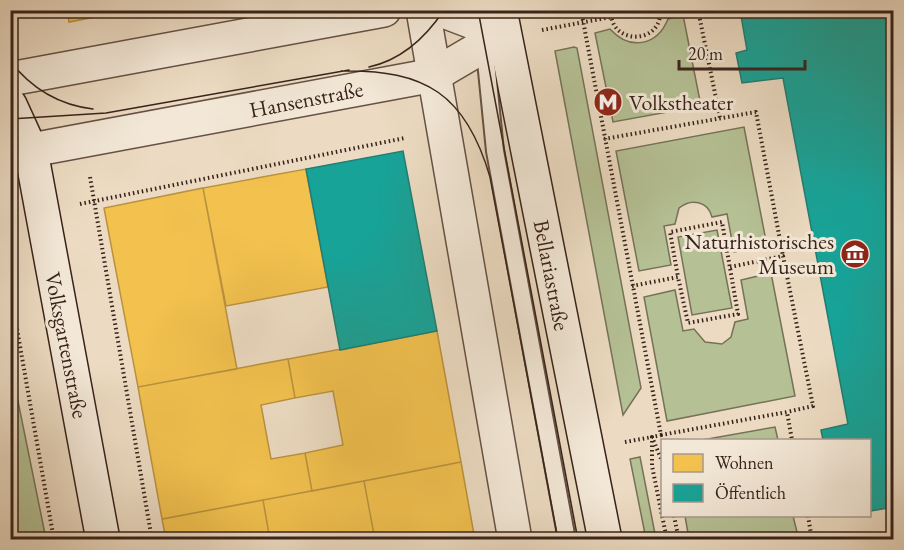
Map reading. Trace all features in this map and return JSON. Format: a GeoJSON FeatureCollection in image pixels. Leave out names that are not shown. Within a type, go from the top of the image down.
{"type":"FeatureCollection","features":[{"type":"Feature","properties":{"kind":"street"},"geometry":{"type":"LineString","coordinates":[[10,79],[384,10]]}},
{"type":"Feature","properties":{"kind":"street"},"geometry":{"type":"LineString","coordinates":[[423,10],[515,540]]}},
{"type":"Feature","properties":{"kind":"street"},"geometry":{"type":"LineString","coordinates":[[441,10],[490,25]]}},
{"type":"Feature","properties":{"kind":"street","name":"Hansenstraße"},"geometry":{"type":"LineString","coordinates":[[21,152],[434,75],[490,25]]}},
{"type":"Feature","properties":{"kind":"street","name":"Bellariastraße"},"geometry":{"type":"LineString","coordinates":[[490,25],[605,540]]}},
{"type":"Feature","properties":{"kind":"street","name":"Volksgartenstraße"},"geometry":{"type":"LineString","coordinates":[[10,105],[21,152],[42,212],[103,540]]}},
{"type":"Feature","properties":{"kind":"lane","name":"Bellariastraße"},"geometry":{"type":"LineString","coordinates":[[490,25],[495,151],[567,540]]}},
{"type":"Feature","properties":{"kind":"path"},"geometry":{"type":"LineString","coordinates":[[581,10],[661,435]]}},
{"type":"Feature","properties":{"kind":"path"},"geometry":{"type":"LineString","coordinates":[[611,10],[611,17],[623,34],[638,38],[653,30],[658,23],[660,10]]}},
{"type":"Feature","properties":{"kind":"path"},"geometry":{"type":"LineString","coordinates":[[698,10],[720,118]]}},
{"type":"Feature","properties":{"kind":"path"},"geometry":{"type":"LineString","coordinates":[[541,30],[611,17]]}},
{"type":"Feature","properties":{"kind":"path"},"geometry":{"type":"LineString","coordinates":[[604,139],[756,112],[813,406],[618,442]]}},
{"type":"Feature","properties":{"kind":"path"},"geometry":{"type":"LineString","coordinates":[[42,212],[412,137]]}},
{"type":"Feature","properties":{"kind":"path"},"geometry":{"type":"LineString","coordinates":[[85,140],[93,201],[152,540]]}},
{"type":"Feature","properties":{"kind":"path"},"geometry":{"type":"LineString","coordinates":[[722,222],[738,314],[688,323],[678,277],[670,232],[722,222]]}},
{"type":"Feature","properties":{"kind":"path"},"geometry":{"type":"LineString","coordinates":[[730,267],[783,256]]}},
{"type":"Feature","properties":{"kind":"path"},"geometry":{"type":"LineString","coordinates":[[632,285],[678,277]]}},
{"type":"Feature","properties":{"kind":"path","name":"Volksgartenstraße"},"geometry":{"type":"LineString","coordinates":[[10,289],[53,538]]}},
{"type":"Feature","properties":{"kind":"path"},"geometry":{"type":"LineString","coordinates":[[787,412],[792,439]]}},
{"type":"Feature","properties":{"kind":"path"},"geometry":{"type":"LineString","coordinates":[[652,437],[661,457]]}},
{"type":"Feature","properties":{"kind":"path"},"geometry":{"type":"LineString","coordinates":[[652,437],[652,466],[661,510]]}},
{"type":"Feature","properties":{"kind":"path"},"geometry":{"type":"LineString","coordinates":[[662,517],[667,540]]}},
{"type":"Feature","properties":{"kind":"path"},"geometry":{"type":"LineString","coordinates":[[674,517],[679,540]]}},
{"type":"Feature","properties":{"kind":"path"},"geometry":{"type":"LineString","coordinates":[[808,517],[812,540]]}},
{"type":"Feature","properties":{"kind":"path"},"geometry":{"type":"LineString","coordinates":[[41,540],[53,538]]}},
{"type":"Feature","properties":{"kind":"green space"},"geometry":{"type":"Polygon","coordinates":[[[683,15],[701,106],[613,122],[595,33],[610,29],[626,41],[642,42],[657,35],[668,19],[683,15]]]}},
{"type":"Feature","properties":{"kind":"green space"},"geometry":{"type":"Polygon","coordinates":[[[577,48],[641,388],[623,415],[555,51],[577,48]]]}},
{"type":"Feature","properties":{"kind":"green space"},"geometry":{"type":"Polygon","coordinates":[[[744,127],[767,246],[734,252],[727,214],[712,217],[707,207],[694,202],[679,208],[675,224],[664,226],[671,265],[639,271],[616,151],[744,127]]]}},
{"type":"Feature","properties":{"kind":"green space"},"geometry":{"type":"Polygon","coordinates":[[[717,230],[732,308],[692,315],[678,237],[717,230]]]}},
{"type":"Feature","properties":{"kind":"green space"},"geometry":{"type":"Polygon","coordinates":[[[771,273],[795,396],[667,421],[644,297],[675,290],[683,331],[694,329],[705,342],[722,344],[731,337],[735,322],[748,319],[741,280],[771,273]]]}},
{"type":"Feature","properties":{"kind":"green space"},"geometry":{"type":"Polygon","coordinates":[[[10,362],[45,534],[14,540],[10,539],[10,362]]]}},
{"type":"Feature","properties":{"kind":"green space"},"geometry":{"type":"Polygon","coordinates":[[[775,427],[778,439],[708,439],[775,427]]]}},
{"type":"Feature","properties":{"kind":"green space"},"geometry":{"type":"Polygon","coordinates":[[[640,457],[656,539],[646,539],[630,459],[640,457]]]}},
{"type":"Feature","properties":{"kind":"green space"},"geometry":{"type":"Polygon","coordinates":[[[685,517],[793,517],[798,536],[778,540],[689,539],[685,517]]]}},
{"type":"Feature","properties":{"kind":"building: Wohnen"},"geometry":{"type":"Polygon","coordinates":[[[67,10],[131,10],[69,22],[67,10]]]}},
{"type":"Feature","properties":{"kind":"building: Wohnen"},"geometry":{"type":"Polygon","coordinates":[[[306,169],[328,287],[226,306],[203,188],[306,169]]]}},
{"type":"Feature","properties":{"kind":"building: Wohnen"},"geometry":{"type":"Polygon","coordinates":[[[203,188],[237,369],[138,387],[104,208],[203,188]]]}},
{"type":"Feature","properties":{"kind":"building: Wohnen"},"geometry":{"type":"Polygon","coordinates":[[[437,331],[461,462],[312,491],[305,453],[343,445],[333,391],[295,398],[288,359],[437,331]]]}},
{"type":"Feature","properties":{"kind":"building: Wohnen"},"geometry":{"type":"Polygon","coordinates":[[[288,359],[295,398],[261,405],[271,459],[305,453],[312,491],[162,519],[138,387],[288,359]]]}},
{"type":"Feature","properties":{"kind":"building: Wohnen"},"geometry":{"type":"Polygon","coordinates":[[[461,462],[475,540],[375,540],[364,481],[461,462]]]}},
{"type":"Feature","properties":{"kind":"building: Wohnen"},"geometry":{"type":"Polygon","coordinates":[[[364,481],[375,540],[270,540],[263,500],[364,481]]]}},
{"type":"Feature","properties":{"kind":"building: Wohnen"},"geometry":{"type":"Polygon","coordinates":[[[263,500],[270,540],[166,540],[162,519],[263,500]]]}},
{"type":"Feature","properties":{"kind":"building: Öffentlich","name":"Naturhistorisches Museum"},"geometry":{"type":"Polygon","coordinates":[[[740,10],[894,10],[894,507],[871,511],[871,439],[823,439],[821,430],[848,424],[783,78],[742,83],[736,53],[747,50],[740,10]]]}},
{"type":"Feature","properties":{"kind":"building: Öffentlich"},"geometry":{"type":"Polygon","coordinates":[[[403,151],[437,331],[340,350],[306,169],[403,151]]]}},
{"type":"Feature","properties":{"kind":"tram line"},"geometry":{"type":"LineString","coordinates":[[369,67],[392,59],[412,46],[444,10]]}},
{"type":"Feature","properties":{"kind":"tram line"},"geometry":{"type":"LineString","coordinates":[[478,10],[578,540]]}},
{"type":"Feature","properties":{"kind":"tram line"},"geometry":{"type":"LineString","coordinates":[[10,61],[18,71],[47,94],[69,104],[93,109]]}},
{"type":"Feature","properties":{"kind":"tram line"},"geometry":{"type":"LineString","coordinates":[[10,119],[106,113],[349,70]]}},
{"type":"Feature","properties":{"kind":"tram line"},"geometry":{"type":"LineString","coordinates":[[341,71],[397,75],[419,82],[438,92],[455,107],[469,126],[480,149],[490,177],[558,540]]}},
{"type":"Feature","properties":{"kind":"place","name":"Volkstheater"},"geometry":{"type":"Point","coordinates":[608,102]}},
{"type":"Feature","properties":{"kind":"place","name":"Naturhistorisches Museum"},"geometry":{"type":"Point","coordinates":[855,254]}}]}
